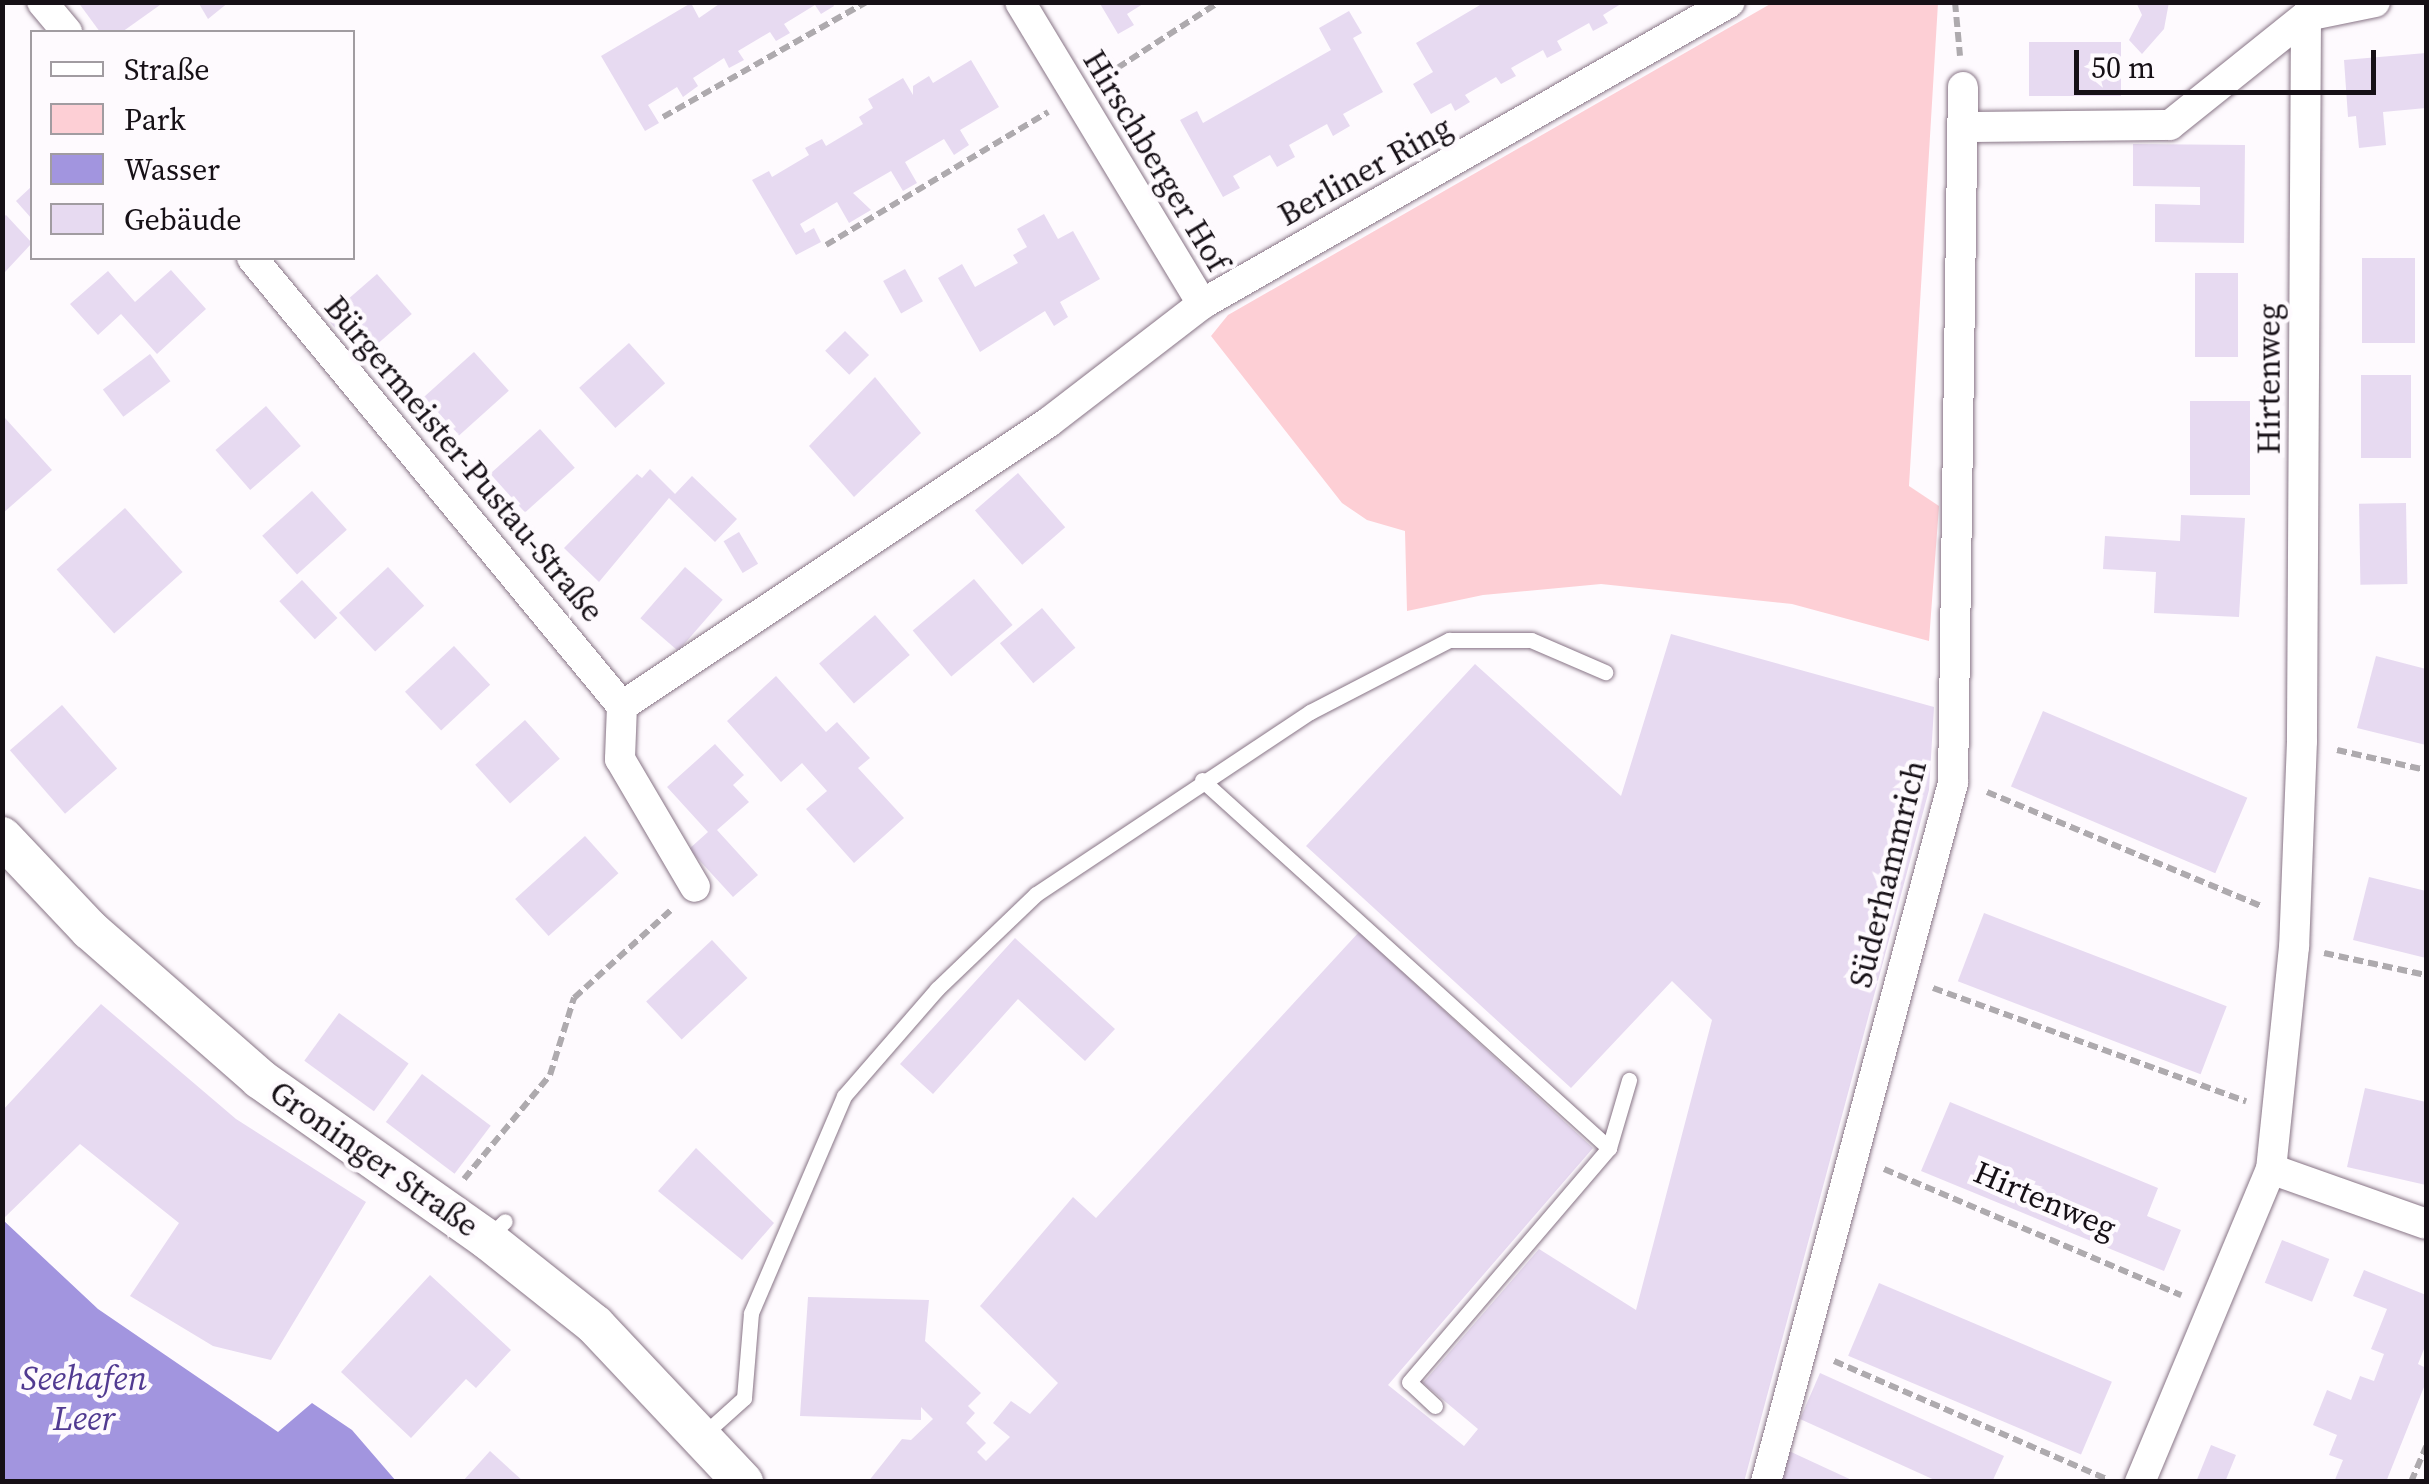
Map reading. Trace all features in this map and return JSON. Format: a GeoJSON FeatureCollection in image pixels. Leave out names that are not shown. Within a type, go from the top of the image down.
{"type":"FeatureCollection","features":[{"type":"Feature","properties":{"kind":"street"},"geometry":{"type":"LineString","coordinates":[[42,2],[64,30]]}},
{"type":"Feature","properties":{"kind":"street","name":"Hirschberger Hof"},"geometry":{"type":"LineString","coordinates":[[1020,2],[1202,304]]}},
{"type":"Feature","properties":{"kind":"street","name":"Berliner Ring"},"geometry":{"type":"LineString","coordinates":[[622,706],[1048,422],[1202,304],[1730,2]]}},
{"type":"Feature","properties":{"kind":"street"},"geometry":{"type":"LineString","coordinates":[[1964,127],[2170,125],[2306,16],[2375,2]]}},
{"type":"Feature","properties":{"kind":"street","name":"Hirtenweg"},"geometry":{"type":"LineString","coordinates":[[2140,1482],[2271,1169],[2280,1114],[2294,934],[2302,742],[2306,16]]}},
{"type":"Feature","properties":{"kind":"street","name":"Süderhammrich"},"geometry":{"type":"LineString","coordinates":[[1766,1482],[1805,1352],[1849,1154],[1953,783],[1963,88]]}},
{"type":"Feature","properties":{"kind":"street","name":"Bürgermeister-Pustau-Straße"},"geometry":{"type":"LineString","coordinates":[[254,260],[622,706]]}},
{"type":"Feature","properties":{"kind":"street"},"geometry":{"type":"LineString","coordinates":[[622,706],[620,759],[695,888]]}},
{"type":"Feature","properties":{"kind":"street","name":"Groninger Straße"},"geometry":{"type":"LineString","coordinates":[[2,837],[90,930],[260,1079],[438,1204],[496,1230],[704,1434],[743,1482]]}},
{"type":"Feature","properties":{"kind":"street"},"geometry":{"type":"LineString","coordinates":[[2271,1169],[2426,1224]]}},
{"type":"Feature","properties":{"kind":"lane"},"geometry":{"type":"LineString","coordinates":[[704,1434],[744,1398],[752,1314],[844,1096],[937,989],[1036,894],[1202,780],[1310,712],[1449,640],[1531,640],[1605,672]]}},
{"type":"Feature","properties":{"kind":"lane"},"geometry":{"type":"LineString","coordinates":[[1202,780],[1608,1148]]}},
{"type":"Feature","properties":{"kind":"lane"},"geometry":{"type":"LineString","coordinates":[[1435,1406],[1410,1382],[1608,1148],[1629,1080]]}},
{"type":"Feature","properties":{"kind":"path"},"geometry":{"type":"LineString","coordinates":[[663,117],[866,2]]}},
{"type":"Feature","properties":{"kind":"path"},"geometry":{"type":"LineString","coordinates":[[826,245],[1076,95],[1218,2]]}},
{"type":"Feature","properties":{"kind":"path"},"geometry":{"type":"LineString","coordinates":[[1955,2],[1963,88]]}},
{"type":"Feature","properties":{"kind":"path"},"geometry":{"type":"LineString","coordinates":[[2302,742],[2426,770]]}},
{"type":"Feature","properties":{"kind":"path"},"geometry":{"type":"LineString","coordinates":[[1953,783],[1992,793],[2294,934],[2426,976]]}},
{"type":"Feature","properties":{"kind":"path"},"geometry":{"type":"LineString","coordinates":[[438,1204],[550,1075],[574,998],[695,888]]}},
{"type":"Feature","properties":{"kind":"path"},"geometry":{"type":"LineString","coordinates":[[1900,976],[2280,1114]]}},
{"type":"Feature","properties":{"kind":"path","name":"Hirtenweg"},"geometry":{"type":"LineString","coordinates":[[1849,1154],[2214,1310]]}},
{"type":"Feature","properties":{"kind":"path"},"geometry":{"type":"LineString","coordinates":[[1805,1352],[2112,1482]]}},
{"type":"Feature","properties":{"kind":"path"},"geometry":{"type":"LineString","coordinates":[[2412,1482],[2426,1446]]}},
{"type":"Feature","properties":{"kind":"green space"},"geometry":{"type":"Polygon","coordinates":[[[1772,3],[1938,3],[1909,486],[1939,506],[1929,641],[1792,604],[1601,584],[1483,595],[1407,611],[1405,531],[1367,520],[1342,503],[1211,336],[1228,315],[1772,3]]]}},
{"type":"Feature","properties":{"kind":"water","name":"Seehafen Leer"},"geometry":{"type":"Polygon","coordinates":[[[3,1220],[98,1309],[278,1432],[312,1403],[352,1430],[396,1481],[3,1481],[3,1220]]]}},
{"type":"Feature","properties":{"kind":"building"},"geometry":{"type":"Polygon","coordinates":[[[78,2],[160,5],[125,30],[99,30],[78,2]]]}},
{"type":"Feature","properties":{"kind":"building"},"geometry":{"type":"Polygon","coordinates":[[[198,2],[229,2],[208,19],[198,2]]]}},
{"type":"Feature","properties":{"kind":"building"},"geometry":{"type":"Polygon","coordinates":[[[722,2],[832,2],[834,6],[821,14],[815,5],[784,24],[790,33],[776,41],[770,32],[738,51],[744,60],[729,68],[724,58],[693,78],[698,86],[683,97],[677,87],[648,105],[659,123],[645,131],[601,56],[691,3],[699,18],[722,2]]]}},
{"type":"Feature","properties":{"kind":"building"},"geometry":{"type":"Polygon","coordinates":[[[1099,2],[1146,2],[1127,14],[1134,25],[1118,34],[1099,2]]]}},
{"type":"Feature","properties":{"kind":"building"},"geometry":{"type":"Polygon","coordinates":[[[1485,2],[1624,2],[1603,15],[1608,23],[1593,31],[1589,23],[1557,41],[1562,50],[1547,58],[1543,50],[1511,68],[1516,76],[1501,84],[1496,77],[1465,95],[1470,102],[1455,111],[1451,103],[1431,114],[1413,84],[1433,72],[1416,43],[1485,2]]]}},
{"type":"Feature","properties":{"kind":"building"},"geometry":{"type":"Polygon","coordinates":[[[2136,2],[2169,2],[2164,29],[2142,54],[2129,40],[2142,15],[2136,2]]]}},
{"type":"Feature","properties":{"kind":"building"},"geometry":{"type":"Polygon","coordinates":[[[1349,11],[1362,33],[1353,38],[1383,92],[1343,114],[1350,126],[1333,136],[1327,124],[1289,145],[1295,157],[1277,167],[1270,155],[1233,176],[1240,188],[1223,197],[1180,120],[1197,111],[1203,123],[1331,50],[1319,28],[1349,11]]]}},
{"type":"Feature","properties":{"kind":"building"},"geometry":{"type":"Polygon","coordinates":[[[2029,42],[2121,42],[2121,96],[2029,96],[2029,42]]]}},
{"type":"Feature","properties":{"kind":"building"},"geometry":{"type":"Polygon","coordinates":[[[2426,53],[2426,108],[2383,112],[2386,145],[2359,148],[2356,116],[2348,117],[2344,60],[2426,53]]]}},
{"type":"Feature","properties":{"kind":"building"},"geometry":{"type":"Polygon","coordinates":[[[971,60],[999,107],[960,130],[969,145],[954,155],[944,139],[905,162],[917,183],[903,191],[891,171],[853,193],[871,210],[849,223],[837,202],[800,224],[805,233],[814,228],[821,242],[796,255],[752,180],[769,171],[772,177],[809,155],[805,148],[822,139],[826,146],[863,124],[859,117],[873,108],[868,99],[903,78],[913,95],[913,86],[929,76],[933,83],[971,60]]]}},
{"type":"Feature","properties":{"kind":"building"},"geometry":{"type":"Polygon","coordinates":[[[2133,144],[2245,145],[2244,243],[2155,242],[2155,204],[2200,205],[2200,187],[2133,186],[2133,144]]]}},
{"type":"Feature","properties":{"kind":"building"},"geometry":{"type":"Polygon","coordinates":[[[30,188],[30,217],[16,201],[30,188]]]}},
{"type":"Feature","properties":{"kind":"building"},"geometry":{"type":"Polygon","coordinates":[[[1044,214],[1058,239],[1073,231],[1100,279],[1060,302],[1068,317],[1054,326],[1045,311],[980,352],[938,278],[962,264],[975,287],[1018,263],[1013,255],[1027,247],[1017,229],[1044,214]]]}},
{"type":"Feature","properties":{"kind":"building"},"geometry":{"type":"Polygon","coordinates":[[[6,215],[30,241],[5,272],[2,218],[6,215]]]}},
{"type":"Feature","properties":{"kind":"building"},"geometry":{"type":"Polygon","coordinates":[[[2362,258],[2415,258],[2415,343],[2362,343],[2362,258]]]}},
{"type":"Feature","properties":{"kind":"building"},"geometry":{"type":"Polygon","coordinates":[[[905,269],[923,301],[901,313],[883,281],[905,269]]]}},
{"type":"Feature","properties":{"kind":"building"},"geometry":{"type":"Polygon","coordinates":[[[171,270],[206,309],[157,354],[121,314],[98,335],[70,304],[108,271],[135,302],[171,270]]]}},
{"type":"Feature","properties":{"kind":"building"},"geometry":{"type":"Polygon","coordinates":[[[2195,273],[2238,273],[2238,357],[2195,357],[2195,273]]]}},
{"type":"Feature","properties":{"kind":"building"},"geometry":{"type":"Polygon","coordinates":[[[377,274],[412,314],[361,358],[326,318],[377,274]]]}},
{"type":"Feature","properties":{"kind":"building"},"geometry":{"type":"Polygon","coordinates":[[[845,331],[869,355],[849,375],[825,351],[845,331]]]}},
{"type":"Feature","properties":{"kind":"building"},"geometry":{"type":"Polygon","coordinates":[[[629,343],[665,383],[615,428],[579,388],[629,343]]]}},
{"type":"Feature","properties":{"kind":"building"},"geometry":{"type":"Polygon","coordinates":[[[474,352],[509,391],[459,435],[424,397],[474,352]]]}},
{"type":"Feature","properties":{"kind":"building"},"geometry":{"type":"Polygon","coordinates":[[[150,354],[170,381],[123,417],[103,390],[150,354]]]}},
{"type":"Feature","properties":{"kind":"building"},"geometry":{"type":"Polygon","coordinates":[[[2361,375],[2411,375],[2411,458],[2361,458],[2361,375]]]}},
{"type":"Feature","properties":{"kind":"building"},"geometry":{"type":"Polygon","coordinates":[[[875,377],[921,433],[854,497],[809,446],[875,377]]]}},
{"type":"Feature","properties":{"kind":"building"},"geometry":{"type":"Polygon","coordinates":[[[2190,401],[2250,401],[2250,495],[2190,495],[2190,401]]]}},
{"type":"Feature","properties":{"kind":"building"},"geometry":{"type":"Polygon","coordinates":[[[266,406],[301,446],[250,490],[215,450],[266,406]]]}},
{"type":"Feature","properties":{"kind":"building"},"geometry":{"type":"Polygon","coordinates":[[[5,418],[52,470],[2,514],[2,420],[5,418]]]}},
{"type":"Feature","properties":{"kind":"building"},"geometry":{"type":"Polygon","coordinates":[[[540,429],[575,468],[525,512],[490,474],[540,429]]]}},
{"type":"Feature","properties":{"kind":"building"},"geometry":{"type":"Polygon","coordinates":[[[650,469],[675,494],[692,476],[737,519],[715,542],[669,498],[599,582],[564,548],[637,474],[642,478],[650,469]]]}},
{"type":"Feature","properties":{"kind":"building"},"geometry":{"type":"Polygon","coordinates":[[[1018,473],[1065,527],[1022,565],[975,510],[1018,473]]]}},
{"type":"Feature","properties":{"kind":"building"},"geometry":{"type":"Polygon","coordinates":[[[312,491],[347,530],[297,574],[262,536],[312,491]]]}},
{"type":"Feature","properties":{"kind":"building"},"geometry":{"type":"Polygon","coordinates":[[[2406,503],[2407,584],[2360,585],[2359,504],[2406,503]]]}},
{"type":"Feature","properties":{"kind":"building"},"geometry":{"type":"Polygon","coordinates":[[[125,508],[183,572],[114,633],[57,570],[125,508]]]}},
{"type":"Feature","properties":{"kind":"building"},"geometry":{"type":"Polygon","coordinates":[[[2181,515],[2245,518],[2239,617],[2154,613],[2156,572],[2103,569],[2105,536],[2180,541],[2181,515]]]}},
{"type":"Feature","properties":{"kind":"building"},"geometry":{"type":"Polygon","coordinates":[[[739,532],[758,564],[743,573],[724,541],[739,532]]]}},
{"type":"Feature","properties":{"kind":"building"},"geometry":{"type":"Polygon","coordinates":[[[388,567],[424,606],[375,651],[339,613],[388,567]]]}},
{"type":"Feature","properties":{"kind":"building"},"geometry":{"type":"Polygon","coordinates":[[[685,567],[723,600],[678,651],[640,618],[685,567]]]}},
{"type":"Feature","properties":{"kind":"building"},"geometry":{"type":"Polygon","coordinates":[[[974,579],[1013,625],[951,676],[913,630],[974,579]]]}},
{"type":"Feature","properties":{"kind":"building"},"geometry":{"type":"Polygon","coordinates":[[[302,580],[337,618],[315,639],[279,601],[302,580]]]}},
{"type":"Feature","properties":{"kind":"building"},"geometry":{"type":"Polygon","coordinates":[[[1042,608],[1075,648],[1033,683],[1000,643],[1042,608]]]}},
{"type":"Feature","properties":{"kind":"building"},"geometry":{"type":"Polygon","coordinates":[[[875,615],[910,655],[854,704],[819,664],[875,615]]]}},
{"type":"Feature","properties":{"kind":"building"},"geometry":{"type":"Polygon","coordinates":[[[1671,634],[1934,707],[1929,790],[1744,1482],[868,1482],[902,1439],[911,1440],[933,1419],[921,1407],[921,1420],[800,1416],[808,1297],[929,1300],[925,1341],[981,1393],[968,1406],[975,1413],[966,1423],[986,1443],[977,1452],[986,1461],[1010,1437],[993,1423],[1011,1401],[1030,1414],[1058,1383],[980,1306],[1073,1197],[1096,1218],[1359,932],[1593,1148],[1388,1385],[1464,1446],[1478,1429],[1423,1383],[1539,1249],[1636,1310],[1712,1020],[1672,981],[1571,1088],[1306,846],[1475,664],[1621,796],[1671,634]]]}},
{"type":"Feature","properties":{"kind":"building"},"geometry":{"type":"Polygon","coordinates":[[[454,646],[490,685],[441,730],[405,692],[454,646]]]}},
{"type":"Feature","properties":{"kind":"building"},"geometry":{"type":"Polygon","coordinates":[[[2376,656],[2426,669],[2426,745],[2357,728],[2376,656]]]}},
{"type":"Feature","properties":{"kind":"building"},"geometry":{"type":"Polygon","coordinates":[[[776,676],[826,732],[837,722],[870,758],[858,768],[904,818],[854,863],[806,809],[827,791],[802,763],[781,782],[727,721],[776,676]]]}},
{"type":"Feature","properties":{"kind":"building"},"geometry":{"type":"Polygon","coordinates":[[[62,705],[117,768],[65,814],[10,750],[62,705]]]}},
{"type":"Feature","properties":{"kind":"building"},"geometry":{"type":"Polygon","coordinates":[[[2043,711],[2247,798],[2215,873],[2011,786],[2043,711]]]}},
{"type":"Feature","properties":{"kind":"building"},"geometry":{"type":"Polygon","coordinates":[[[525,720],[560,759],[510,803],[475,765],[525,720]]]}},
{"type":"Feature","properties":{"kind":"building"},"geometry":{"type":"Polygon","coordinates":[[[715,744],[744,775],[733,785],[749,802],[717,830],[758,875],[733,897],[689,849],[708,832],[667,787],[715,744]]]}},
{"type":"Feature","properties":{"kind":"building"},"geometry":{"type":"Polygon","coordinates":[[[585,836],[618,873],[549,936],[515,899],[585,836]]]}},
{"type":"Feature","properties":{"kind":"building"},"geometry":{"type":"Polygon","coordinates":[[[2369,877],[2426,891],[2426,958],[2353,940],[2369,877]]]}},
{"type":"Feature","properties":{"kind":"building"},"geometry":{"type":"Polygon","coordinates":[[[1984,913],[2227,1006],[2201,1074],[1958,981],[1984,913]]]}},
{"type":"Feature","properties":{"kind":"building"},"geometry":{"type":"Polygon","coordinates":[[[1015,938],[1115,1029],[1085,1061],[1018,999],[933,1094],[900,1064],[1015,938]]]}},
{"type":"Feature","properties":{"kind":"building"},"geometry":{"type":"Polygon","coordinates":[[[712,940],[747,978],[682,1039],[646,1001],[712,940]]]}},
{"type":"Feature","properties":{"kind":"building"},"geometry":{"type":"Polygon","coordinates":[[[101,1004],[236,1119],[366,1202],[271,1360],[213,1346],[130,1296],[179,1223],[80,1144],[2,1220],[2,1111],[101,1004]]]}},
{"type":"Feature","properties":{"kind":"building"},"geometry":{"type":"Polygon","coordinates":[[[339,1013],[409,1064],[374,1111],[304,1061],[339,1013]]]}},
{"type":"Feature","properties":{"kind":"building"},"geometry":{"type":"Polygon","coordinates":[[[422,1074],[491,1126],[455,1174],[386,1122],[422,1074]]]}},
{"type":"Feature","properties":{"kind":"building"},"geometry":{"type":"Polygon","coordinates":[[[2365,1088],[2426,1102],[2426,1185],[2347,1167],[2365,1088]]]}},
{"type":"Feature","properties":{"kind":"building"},"geometry":{"type":"Polygon","coordinates":[[[1950,1102],[2158,1188],[2147,1216],[2181,1230],[2164,1271],[1921,1171],[1950,1102]]]}},
{"type":"Feature","properties":{"kind":"building"},"geometry":{"type":"Polygon","coordinates":[[[696,1148],[774,1223],[742,1260],[658,1191],[696,1148]]]}},
{"type":"Feature","properties":{"kind":"building"},"geometry":{"type":"Polygon","coordinates":[[[2282,1240],[2329,1259],[2312,1302],[2265,1283],[2282,1240]]]}},
{"type":"Feature","properties":{"kind":"building"},"geometry":{"type":"Polygon","coordinates":[[[2364,1270],[2426,1295],[2426,1344],[2418,1364],[2426,1368],[2426,1382],[2386,1482],[2334,1482],[2343,1460],[2329,1455],[2337,1435],[2313,1425],[2327,1390],[2351,1400],[2360,1376],[2374,1381],[2384,1354],[2371,1349],[2387,1309],[2353,1296],[2364,1270]]]}},
{"type":"Feature","properties":{"kind":"building"},"geometry":{"type":"Polygon","coordinates":[[[430,1275],[511,1350],[476,1388],[466,1379],[411,1438],[341,1372],[430,1275]]]}},
{"type":"Feature","properties":{"kind":"building"},"geometry":{"type":"Polygon","coordinates":[[[1879,1283],[2112,1382],[2081,1455],[1848,1356],[1879,1283]]]}},
{"type":"Feature","properties":{"kind":"building"},"geometry":{"type":"Polygon","coordinates":[[[1820,1373],[2004,1456],[1992,1482],[1939,1482],[1800,1419],[1820,1373]]]}},
{"type":"Feature","properties":{"kind":"building"},"geometry":{"type":"Polygon","coordinates":[[[2211,1445],[2236,1455],[2225,1482],[2196,1482],[2211,1445]]]}},
{"type":"Feature","properties":{"kind":"building"},"geometry":{"type":"Polygon","coordinates":[[[490,1451],[524,1482],[462,1482],[490,1451]]]}},
{"type":"Feature","properties":{"kind":"building"},"geometry":{"type":"Polygon","coordinates":[[[1789,1451],[1856,1482],[1776,1482],[1789,1451]]]}}]}
